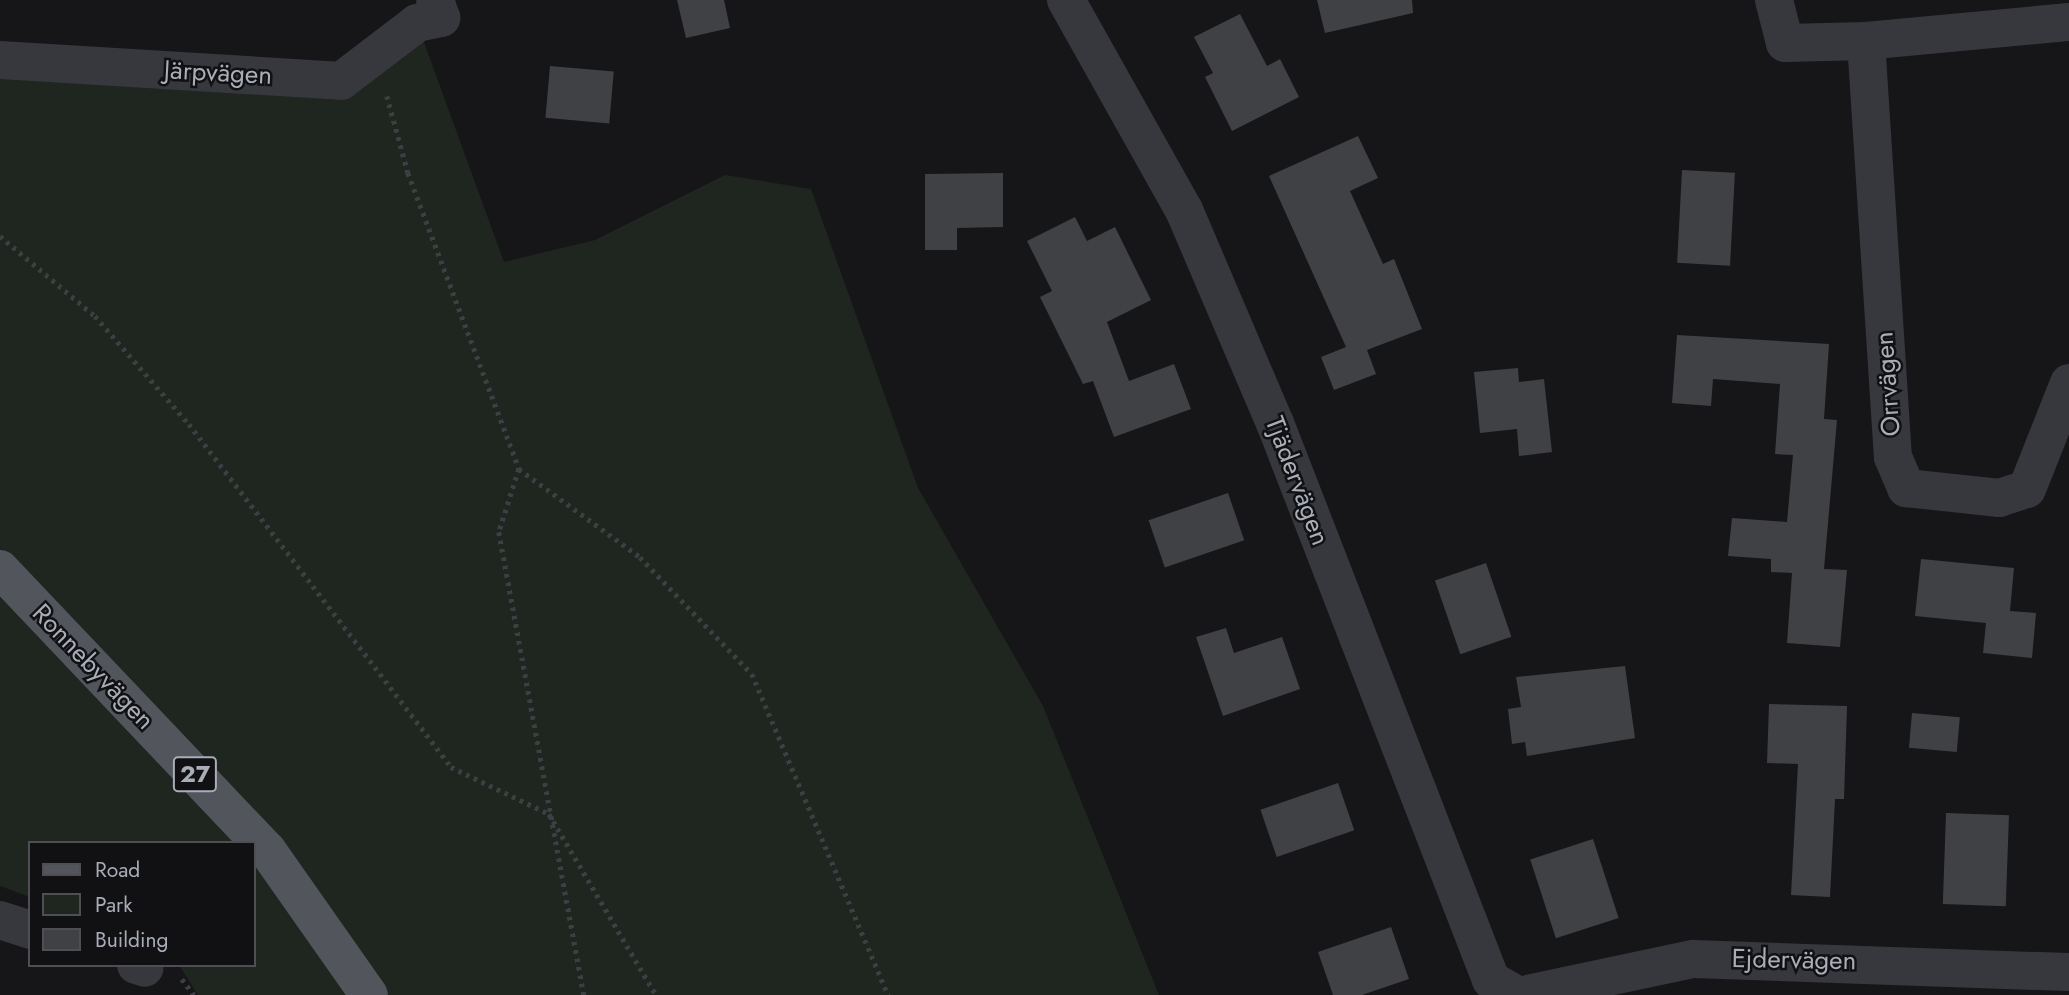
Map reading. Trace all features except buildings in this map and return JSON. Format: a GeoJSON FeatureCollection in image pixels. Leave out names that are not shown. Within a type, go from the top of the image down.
{"type":"FeatureCollection","features":[{"type":"Feature","properties":{"kind":"main road","name":"Ronnebyvägen"},"geometry":{"type":"LineString","coordinates":[[0,569],[267,850],[369,995]]}},
{"type":"Feature","properties":{"kind":"street"},"geometry":{"type":"LineString","coordinates":[[1774,0],[1785,43],[1866,41],[2069,22]]}},
{"type":"Feature","properties":{"kind":"street","name":"Tjädervägen"},"geometry":{"type":"LineString","coordinates":[[1075,3],[1184,210],[1510,990]]}},
{"type":"Feature","properties":{"kind":"street","name":"Järpvägen"},"geometry":{"type":"LineString","coordinates":[[0,60],[341,81],[375,54],[440,10]]}},
{"type":"Feature","properties":{"kind":"street","name":"Orrvägen"},"geometry":{"type":"LineString","coordinates":[[1866,41],[1893,457],[1906,488],[1999,498],[2026,489],[2069,383]]}},
{"type":"Feature","properties":{"kind":"street"},"geometry":{"type":"LineString","coordinates":[[0,920],[28,929]]}},
{"type":"Feature","properties":{"kind":"street","name":"Ejdervägen"},"geometry":{"type":"LineString","coordinates":[[1510,990],[1693,959],[2069,972]]}},
{"type":"Feature","properties":{"kind":"path"},"geometry":{"type":"LineString","coordinates":[[375,54],[408,173],[519,469],[640,557],[752,674],[888,995]]}},
{"type":"Feature","properties":{"kind":"path"},"geometry":{"type":"LineString","coordinates":[[0,236],[96,316],[190,424],[452,767],[549,814],[656,995]]}},
{"type":"Feature","properties":{"kind":"path"},"geometry":{"type":"LineString","coordinates":[[519,469],[499,532],[584,995]]}},
{"type":"Feature","properties":{"kind":"green space"},"geometry":{"type":"Polygon","coordinates":[[[417,23],[504,262],[595,240],[725,175],[811,189],[918,488],[1043,706],[1159,995],[198,995],[180,967],[256,967],[256,841],[28,841],[28,896],[0,886],[0,60],[341,81],[417,23]]]}}]}
